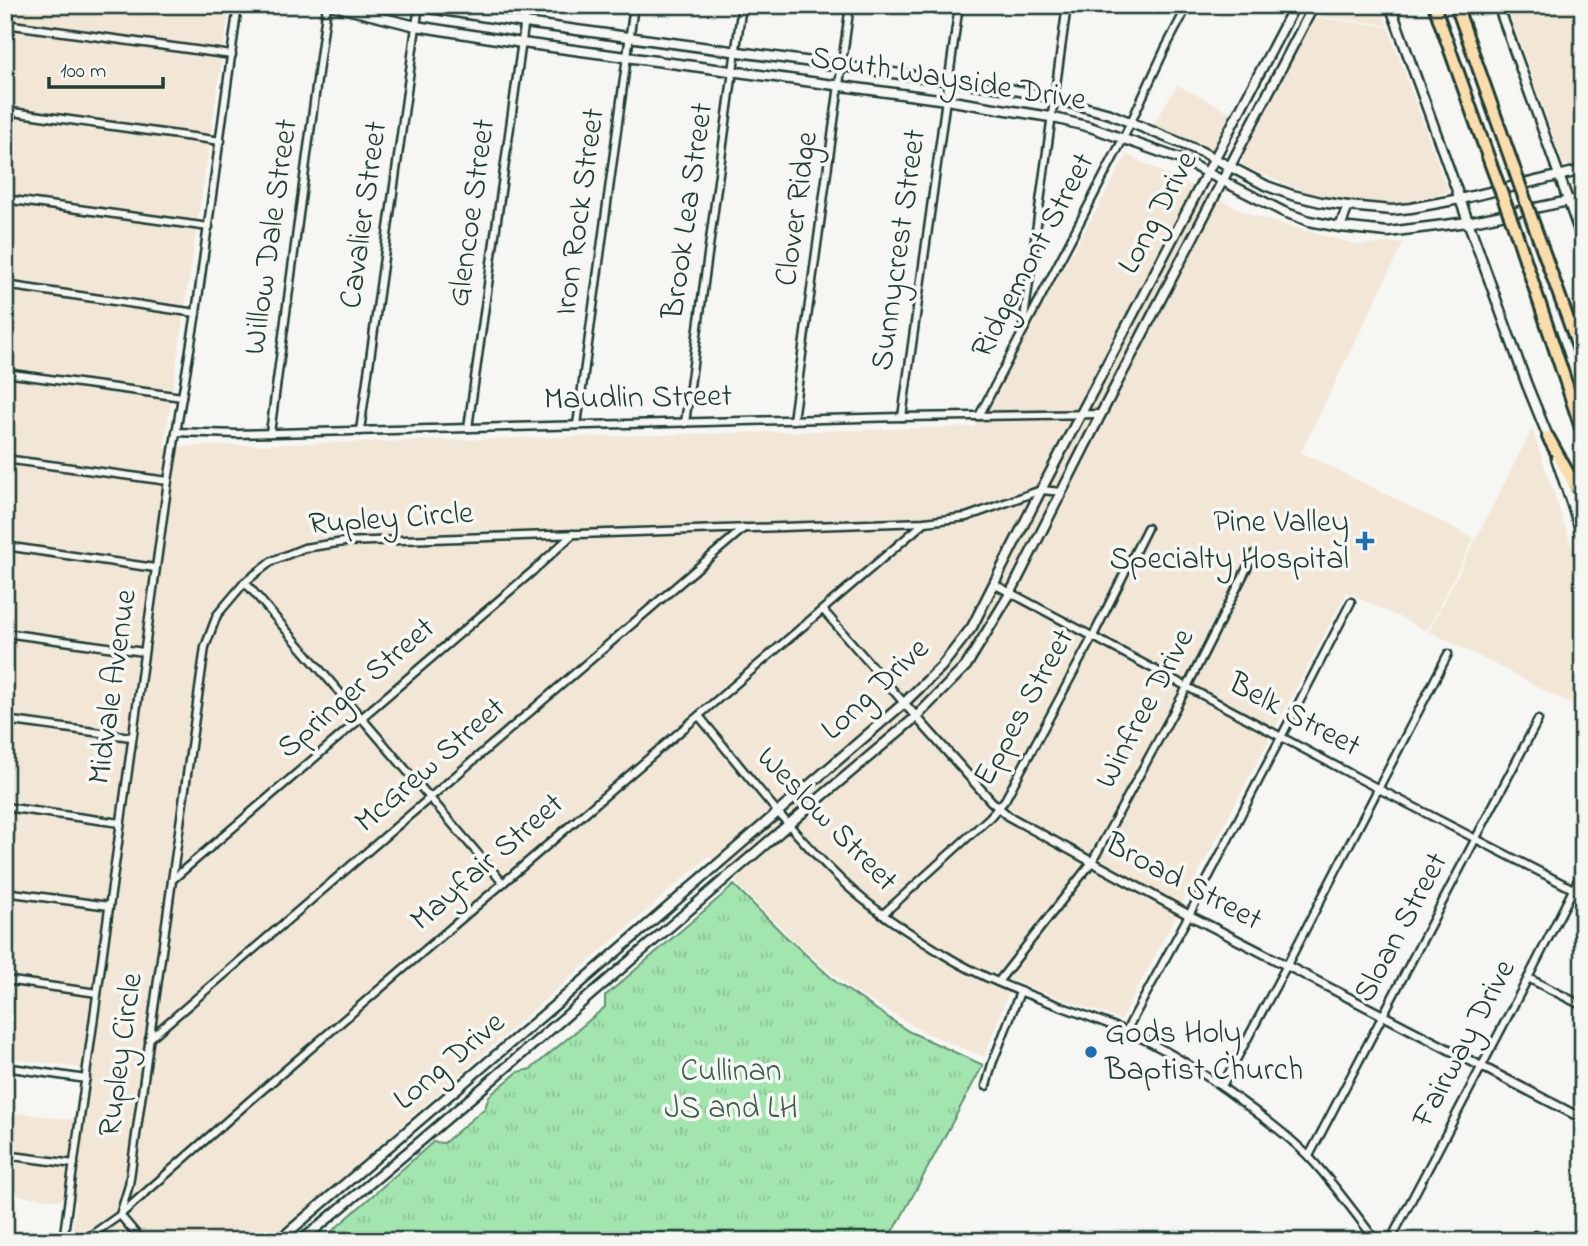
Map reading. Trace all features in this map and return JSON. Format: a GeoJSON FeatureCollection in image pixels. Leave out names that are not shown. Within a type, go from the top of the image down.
{"type":"FeatureCollection","features":[{"type":"Feature","properties":{"kind":"highway"},"geometry":{"type":"LineString","coordinates":[[1434,5],[1516,232],[1583,434]]}},
{"type":"Feature","properties":{"kind":"highway"},"geometry":{"type":"LineString","coordinates":[[1456,5],[1583,361]]}},
{"type":"Feature","properties":{"kind":"highway"},"geometry":{"type":"LineString","coordinates":[[1548,437],[1583,500]]}},
{"type":"Feature","properties":{"kind":"main road","name":"South Wayside Drive"},"geometry":{"type":"LineString","coordinates":[[329,5],[416,26],[522,43],[946,100],[1051,117],[1090,127],[1180,159],[1284,212],[1309,221],[1340,227],[1388,232],[1468,222],[1583,198]]}},
{"type":"Feature","properties":{"kind":"main road","name":"Long Drive"},"geometry":{"type":"LineString","coordinates":[[278,1241],[562,999],[904,703],[942,667],[972,627],[1294,5]]}},
{"type":"Feature","properties":{"kind":"main road","name":"Long Drive"},"geometry":{"type":"LineString","coordinates":[[301,1241],[916,717],[966,666],[1011,592],[1314,5]]}},
{"type":"Feature","properties":{"kind":"main road"},"geometry":{"type":"LineString","coordinates":[[1390,5],[1583,538]]}},
{"type":"Feature","properties":{"kind":"main road"},"geometry":{"type":"LineString","coordinates":[[1498,5],[1583,242]]}},
{"type":"Feature","properties":{"kind":"main road","name":"South Wayside Drive"},"geometry":{"type":"LineString","coordinates":[[416,6],[1003,88],[1089,107],[1175,140],[1267,186],[1292,195],[1348,206],[1392,210],[1411,208],[1460,200],[1583,170]]}},
{"type":"Feature","properties":{"kind":"main road"},"geometry":{"type":"LineString","coordinates":[[1256,79],[1271,87]]}},
{"type":"Feature","properties":{"kind":"main road"},"geometry":{"type":"LineString","coordinates":[[1340,227],[1348,206]]}},
{"type":"Feature","properties":{"kind":"main road"},"geometry":{"type":"LineString","coordinates":[[1167,251],[1182,260]]}},
{"type":"Feature","properties":{"kind":"main road"},"geometry":{"type":"LineString","coordinates":[[1125,330],[1140,340]]}},
{"type":"Feature","properties":{"kind":"main road"},"geometry":{"type":"LineString","coordinates":[[846,752],[857,767]]}},
{"type":"Feature","properties":{"kind":"main road"},"geometry":{"type":"LineString","coordinates":[[714,867],[725,879]]}},
{"type":"Feature","properties":{"kind":"main road"},"geometry":{"type":"LineString","coordinates":[[642,929],[652,942]]}},
{"type":"Feature","properties":{"kind":"main road"},"geometry":{"type":"LineString","coordinates":[[562,999],[572,1011]]}},
{"type":"Feature","properties":{"kind":"main road"},"geometry":{"type":"LineString","coordinates":[[489,1061],[499,1074]]}},
{"type":"Feature","properties":{"kind":"main road"},"geometry":{"type":"LineString","coordinates":[[410,1128],[422,1140]]}},
{"type":"Feature","properties":{"kind":"main road"},"geometry":{"type":"LineString","coordinates":[[341,1187],[351,1199]]}},
{"type":"Feature","properties":{"kind":"street"},"geometry":{"type":"LineString","coordinates":[[5,45],[11,5]]}},
{"type":"Feature","properties":{"kind":"street","name":"Midvale Avenue"},"geometry":{"type":"LineString","coordinates":[[63,1241],[131,737],[168,481],[196,313],[238,5]]}},
{"type":"Feature","properties":{"kind":"street","name":"Willow Dale Street"},"geometry":{"type":"LineString","coordinates":[[270,433],[329,5]]}},
{"type":"Feature","properties":{"kind":"street","name":"Glencoe Street"},"geometry":{"type":"LineString","coordinates":[[468,428],[527,5]]}},
{"type":"Feature","properties":{"kind":"street","name":"Iron Rock Street"},"geometry":{"type":"LineString","coordinates":[[577,425],[634,5]]}},
{"type":"Feature","properties":{"kind":"street","name":"Brook Lea Street"},"geometry":{"type":"LineString","coordinates":[[685,423],[742,5]]}},
{"type":"Feature","properties":{"kind":"street","name":"Clover Ridge"},"geometry":{"type":"LineString","coordinates":[[793,420],[850,5]]}},
{"type":"Feature","properties":{"kind":"street","name":"Sunnycrest Street"},"geometry":{"type":"LineString","coordinates":[[902,417],[959,5]]}},
{"type":"Feature","properties":{"kind":"street"},"geometry":{"type":"LineString","coordinates":[[1023,330],[1067,5]]}},
{"type":"Feature","properties":{"kind":"street","name":"Ridgemont Street"},"geometry":{"type":"LineString","coordinates":[[979,416],[1123,139],[1188,5]]}},
{"type":"Feature","properties":{"kind":"street","name":"Cavalier Street"},"geometry":{"type":"LineString","coordinates":[[360,431],[416,26],[416,6]]}},
{"type":"Feature","properties":{"kind":"street"},"geometry":{"type":"LineString","coordinates":[[7,24],[232,55]]}},
{"type":"Feature","properties":{"kind":"street"},"geometry":{"type":"LineString","coordinates":[[5,111],[221,141]]}},
{"type":"Feature","properties":{"kind":"street"},"geometry":{"type":"LineString","coordinates":[[5,200],[208,227]]}},
{"type":"Feature","properties":{"kind":"street"},"geometry":{"type":"LineString","coordinates":[[5,285],[196,313]]}},
{"type":"Feature","properties":{"kind":"street"},"geometry":{"type":"LineString","coordinates":[[5,373],[182,397]]}},
{"type":"Feature","properties":{"kind":"street","name":"Maudlin Street"},"geometry":{"type":"LineString","coordinates":[[176,432],[237,435],[1101,414]]}},
{"type":"Feature","properties":{"kind":"street"},"geometry":{"type":"LineString","coordinates":[[5,459],[168,481]]}},
{"type":"Feature","properties":{"kind":"street","name":"Rupley Circle"},"geometry":{"type":"LineString","coordinates":[[120,1215],[129,1185],[205,647],[217,615],[245,582],[272,561],[304,548],[344,542],[925,522],[966,517],[1041,490],[1062,492]]}},
{"type":"Feature","properties":{"kind":"street","name":"Mayfair Street"},"geometry":{"type":"LineString","coordinates":[[83,1241],[120,1215],[925,522]]}},
{"type":"Feature","properties":{"kind":"street","name":"McGrew Street"},"geometry":{"type":"LineString","coordinates":[[149,1039],[744,528]]}},
{"type":"Feature","properties":{"kind":"street","name":"Eppes Street"},"geometry":{"type":"LineString","coordinates":[[882,915],[999,809],[1093,636],[1147,528]]}},
{"type":"Feature","properties":{"kind":"street","name":"Springer Street"},"geometry":{"type":"LineString","coordinates":[[171,880],[573,534]]}},
{"type":"Feature","properties":{"kind":"street"},"geometry":{"type":"LineString","coordinates":[[5,546],[155,568]]}},
{"type":"Feature","properties":{"kind":"street","name":"Winfree Drive"},"geometry":{"type":"LineString","coordinates":[[998,982],[1092,862],[1187,687],[1254,554]]}},
{"type":"Feature","properties":{"kind":"street"},"geometry":{"type":"LineString","coordinates":[[245,582],[503,883]]}},
{"type":"Feature","properties":{"kind":"street","name":"Belk Street"},"geometry":{"type":"LineString","coordinates":[[994,584],[1573,889]]}},
{"type":"Feature","properties":{"kind":"street"},"geometry":{"type":"LineString","coordinates":[[1126,1031],[1282,737],[1350,602]]}},
{"type":"Feature","properties":{"kind":"street","name":"Broad Street"},"geometry":{"type":"LineString","coordinates":[[823,610],[916,717],[1008,816],[1189,915],[1583,1119]]}},
{"type":"Feature","properties":{"kind":"street"},"geometry":{"type":"LineString","coordinates":[[5,633],[144,652]]}},
{"type":"Feature","properties":{"kind":"street"},"geometry":{"type":"LineString","coordinates":[[1222,1086],[1448,654]]}},
{"type":"Feature","properties":{"kind":"street","name":"Weslow Street"},"geometry":{"type":"LineString","coordinates":[[699,716],[789,824],[842,881],[882,915],[946,956],[1020,992],[1126,1031],[1173,1055],[1222,1086],[1309,1157],[1376,1241]]}},
{"type":"Feature","properties":{"kind":"street"},"geometry":{"type":"LineString","coordinates":[[5,720],[131,737]]}},
{"type":"Feature","properties":{"kind":"street","name":"Sloan Street"},"geometry":{"type":"LineString","coordinates":[[1309,1157],[1538,720]]}},
{"type":"Feature","properties":{"kind":"street"},"geometry":{"type":"LineString","coordinates":[[5,807],[120,823]]}},
{"type":"Feature","properties":{"kind":"street","name":"Fairway Drive"},"geometry":{"type":"LineString","coordinates":[[1390,1241],[1583,870]]}},
{"type":"Feature","properties":{"kind":"street"},"geometry":{"type":"LineString","coordinates":[[5,892],[109,906]]}},
{"type":"Feature","properties":{"kind":"street"},"geometry":{"type":"LineString","coordinates":[[1528,978],[1583,1006]]}},
{"type":"Feature","properties":{"kind":"street"},"geometry":{"type":"LineString","coordinates":[[5,980],[97,993]]}},
{"type":"Feature","properties":{"kind":"street"},"geometry":{"type":"LineString","coordinates":[[986,1086],[1020,992]]}},
{"type":"Feature","properties":{"kind":"street"},"geometry":{"type":"LineString","coordinates":[[5,1068],[86,1079]]}},
{"type":"Feature","properties":{"kind":"street"},"geometry":{"type":"LineString","coordinates":[[5,1154],[74,1164]]}},
{"type":"Feature","properties":{"kind":"street"},"geometry":{"type":"LineString","coordinates":[[120,1215],[142,1241]]}},
{"type":"Feature","properties":{"kind":"street"},"geometry":{"type":"LineString","coordinates":[[1533,1240],[1535,1235],[1547,1241]]}},
{"type":"Feature","properties":{"kind":"shaded area"},"geometry":{"type":"Polygon","coordinates":[[[5,5],[230,5],[164,447],[974,427],[1127,155],[1254,216],[1358,245],[1404,242],[1301,452],[1474,538],[1427,631],[1347,592],[1121,1020],[1013,981],[984,1057],[926,1033],[855,992],[798,945],[709,856],[270,1241],[71,1241],[76,1202],[5,1194],[5,1111],[74,1120],[82,1068],[5,1058],[5,5]]]}},
{"type":"Feature","properties":{"kind":"shaded area"},"geometry":{"type":"Polygon","coordinates":[[[1321,5],[1381,5],[1387,25],[1315,16],[1321,5]]]}},
{"type":"Feature","properties":{"kind":"shaded area"},"geometry":{"type":"Polygon","coordinates":[[[1506,5],[1583,5],[1583,167],[1573,169],[1563,163],[1506,5]]]}},
{"type":"Feature","properties":{"kind":"shaded area"},"geometry":{"type":"Polygon","coordinates":[[[1314,17],[1388,27],[1448,191],[1431,198],[1403,203],[1357,203],[1312,195],[1243,166],[1241,158],[1314,17]]]}},
{"type":"Feature","properties":{"kind":"shaded area"},"geometry":{"type":"Polygon","coordinates":[[[1177,85],[1234,114],[1212,153],[1153,125],[1177,85]]]}},
{"type":"Feature","properties":{"kind":"shaded area"},"geometry":{"type":"Polygon","coordinates":[[[1532,429],[1583,580],[1583,710],[1429,631],[1532,429]]]}},
{"type":"Feature","properties":{"kind":"green space","name":"Cullinan JS and LH"},"geometry":{"type":"Polygon","coordinates":[[[734,885],[837,983],[908,1031],[983,1065],[896,1227],[882,1241],[321,1241],[433,1142],[444,1143],[485,1108],[489,1096],[518,1072],[531,1069],[605,1007],[605,996],[734,885]]]}},
{"type":"Feature","properties":{"kind":"place","name":"Pine Valley Specialty Hospital"},"geometry":{"type":"Point","coordinates":[1365,541]}},
{"type":"Feature","properties":{"kind":"place","name":"Gods Holy Baptist Church"},"geometry":{"type":"Point","coordinates":[1091,1052]}}]}
